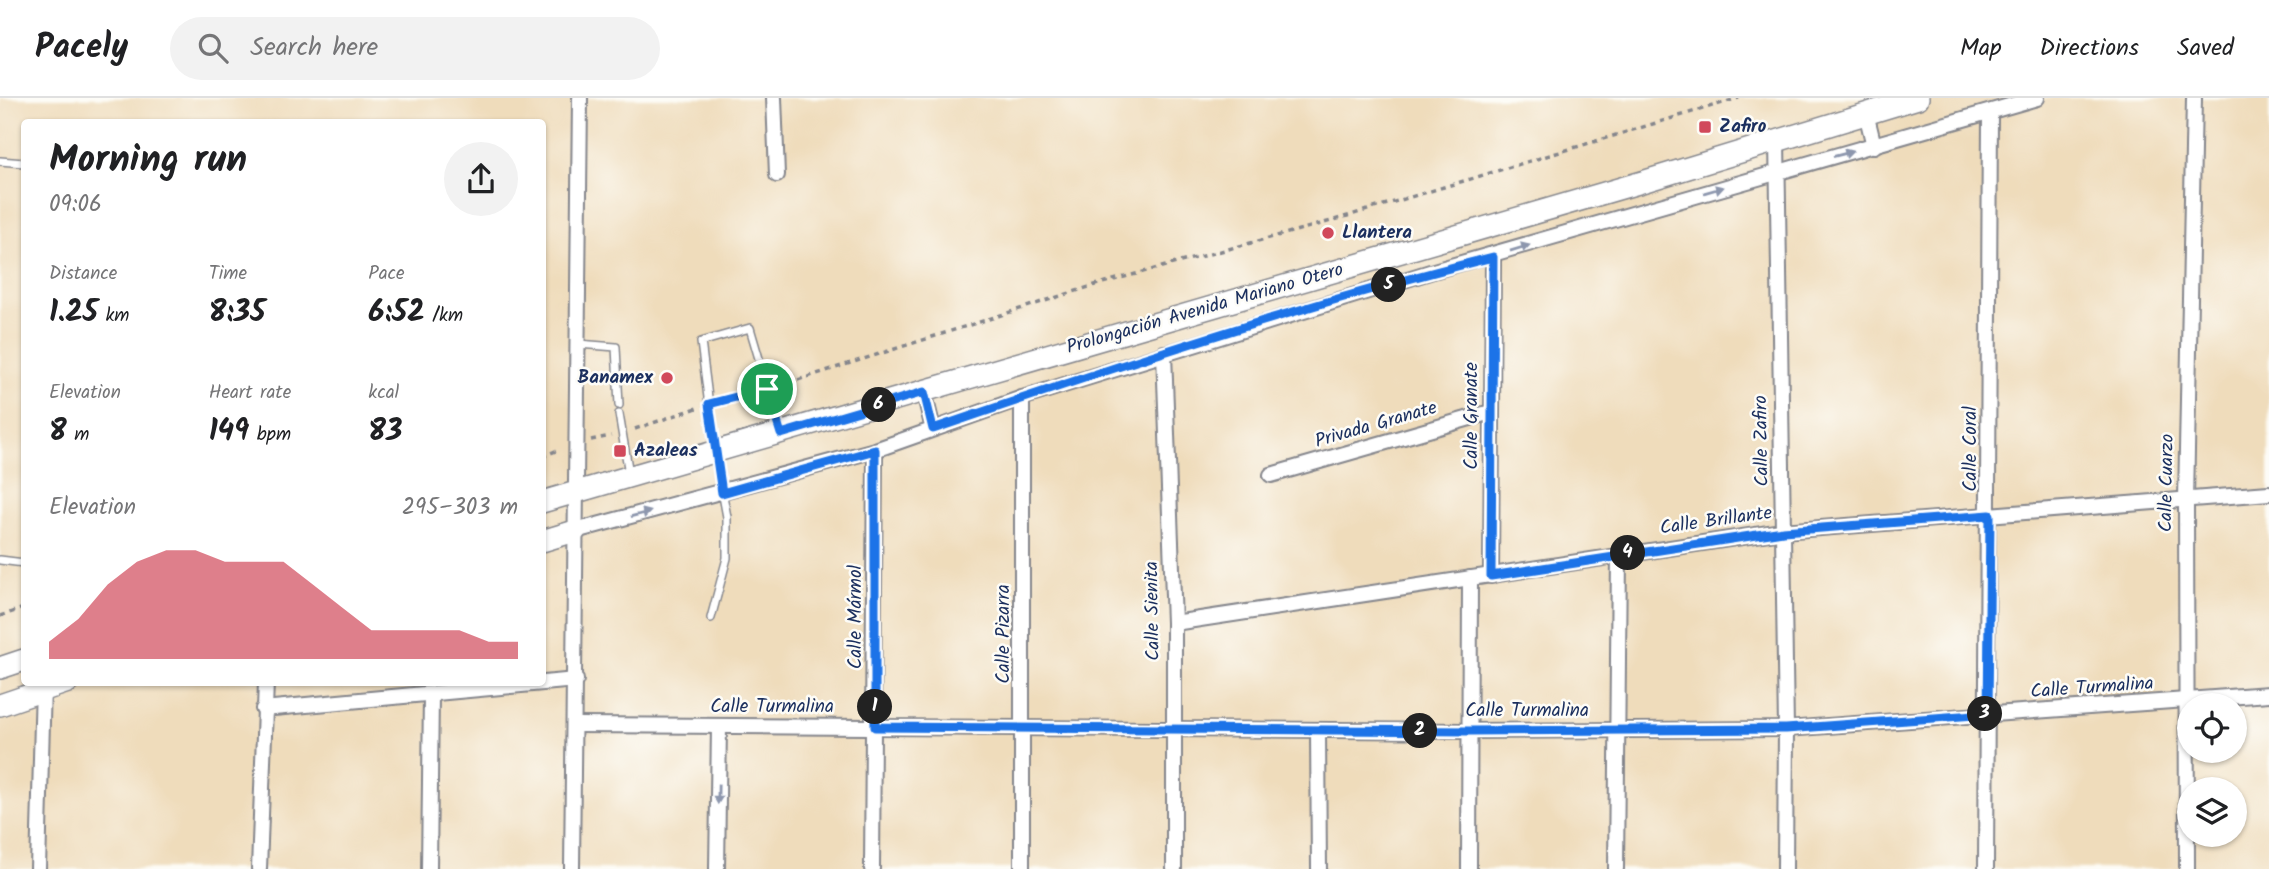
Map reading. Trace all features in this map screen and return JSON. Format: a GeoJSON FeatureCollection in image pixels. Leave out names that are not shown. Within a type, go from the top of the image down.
{"type":"FeatureCollection","features":[{"type":"Feature","properties":{"kind":"main road","name":"Prolongación Avenida Mariano Otero"},"geometry":{"type":"LineString","coordinates":[[546,501],[1642,182],[1918,98]]}},
{"type":"Feature","properties":{"kind":"main road"},"geometry":{"type":"LineString","coordinates":[[546,540],[575,531]]}},
{"type":"Feature","properties":{"kind":"main road"},"geometry":{"type":"LineString","coordinates":[[0,668],[21,661]]}},
{"type":"Feature","properties":{"kind":"main road"},"geometry":{"type":"LineString","coordinates":[[0,705],[43,687]]}},
{"type":"Feature","properties":{"kind":"street"},"geometry":{"type":"LineString","coordinates":[[572,869],[576,680],[574,443],[580,98]]}},
{"type":"Feature","properties":{"kind":"street"},"geometry":{"type":"LineString","coordinates":[[774,98],[777,175]]}},
{"type":"Feature","properties":{"kind":"street"},"geometry":{"type":"LineString","coordinates":[[575,531],[875,450],[1022,398],[1430,272],[1493,257],[1650,208],[1990,114],[2037,98]]}},
{"type":"Feature","properties":{"kind":"street","name":"Calle Cuarzo"},"geometry":{"type":"LineString","coordinates":[[2186,693],[2186,500],[2194,98]]}},
{"type":"Feature","properties":{"kind":"street"},"geometry":{"type":"LineString","coordinates":[[1866,113],[1874,145]]}},
{"type":"Feature","properties":{"kind":"street","name":"Calle Coral"},"geometry":{"type":"LineString","coordinates":[[1986,869],[1990,515],[1990,114]]}},
{"type":"Feature","properties":{"kind":"street","name":"Calle Zafiro"},"geometry":{"type":"LineString","coordinates":[[1777,139],[1786,729],[1785,869]]}},
{"type":"Feature","properties":{"kind":"street","name":"Calle Granate"},"geometry":{"type":"LineString","coordinates":[[1491,576],[1493,257]]}},
{"type":"Feature","properties":{"kind":"street","name":"Calle Sienita"},"geometry":{"type":"LineString","coordinates":[[1164,353],[1174,623],[1174,869]]}},
{"type":"Feature","properties":{"kind":"street"},"geometry":{"type":"LineString","coordinates":[[924,392],[933,429]]}},
{"type":"Feature","properties":{"kind":"street","name":"Calle Pizarra"},"geometry":{"type":"LineString","coordinates":[[1022,398],[1022,869]]}},
{"type":"Feature","properties":{"kind":"street","name":"Privada Granate"},"geometry":{"type":"LineString","coordinates":[[1270,475],[1491,412]]}},
{"type":"Feature","properties":{"kind":"street","name":"Calle Mármol"},"geometry":{"type":"LineString","coordinates":[[872,869],[875,450]]}},
{"type":"Feature","properties":{"kind":"street","name":"Calle Brillante"},"geometry":{"type":"LineString","coordinates":[[1174,623],[1783,531],[2269,493]]}},
{"type":"Feature","properties":{"kind":"street"},"geometry":{"type":"LineString","coordinates":[[1616,869],[1619,555]]}},
{"type":"Feature","properties":{"kind":"street"},"geometry":{"type":"LineString","coordinates":[[1469,869],[1470,578]]}},
{"type":"Feature","properties":{"kind":"street"},"geometry":{"type":"LineString","coordinates":[[546,683],[576,680]]}},
{"type":"Feature","properties":{"kind":"street"},"geometry":{"type":"LineString","coordinates":[[259,869],[266,686]]}},
{"type":"Feature","properties":{"kind":"street"},"geometry":{"type":"LineString","coordinates":[[263,709],[513,686]]}},
{"type":"Feature","properties":{"kind":"street"},"geometry":{"type":"LineString","coordinates":[[38,869],[43,687]]}},
{"type":"Feature","properties":{"kind":"street"},"geometry":{"type":"LineString","coordinates":[[429,869],[430,694]]}},
{"type":"Feature","properties":{"kind":"street","name":"Calle Turmalina"},"geometry":{"type":"LineString","coordinates":[[2247,696],[2269,694]]}},
{"type":"Feature","properties":{"kind":"street","name":"Calle Turmalina"},"geometry":{"type":"LineString","coordinates":[[575,725],[1470,731],[1786,729],[2177,701]]}},
{"type":"Feature","properties":{"kind":"street"},"geometry":{"type":"LineString","coordinates":[[717,869],[719,726]]}},
{"type":"Feature","properties":{"kind":"street"},"geometry":{"type":"LineString","coordinates":[[1318,730],[1319,869]]}},
{"type":"Feature","properties":{"kind":"street","name":"Calle Cuarzo"},"geometry":{"type":"LineString","coordinates":[[2186,763],[2187,869]]}},
{"type":"Feature","properties":{"kind":"lane"},"geometry":{"type":"LineString","coordinates":[[0,161],[21,163]]}},
{"type":"Feature","properties":{"kind":"lane"},"geometry":{"type":"LineString","coordinates":[[712,618],[727,558],[727,517],[715,453],[701,342],[750,328],[781,434]]}},
{"type":"Feature","properties":{"kind":"lane"},"geometry":{"type":"LineString","coordinates":[[576,344],[616,347],[619,405]]}},
{"type":"Feature","properties":{"kind":"lane"},"geometry":{"type":"LineString","coordinates":[[619,414],[630,478]]}},
{"type":"Feature","properties":{"kind":"lane"},"geometry":{"type":"LineString","coordinates":[[0,560],[21,562]]}},
{"type":"Feature","properties":{"kind":"path"},"geometry":{"type":"LineString","coordinates":[[546,455],[574,443],[621,434],[709,404],[767,389],[1095,285],[1321,224],[1739,98]]}},
{"type":"Feature","properties":{"kind":"path"},"geometry":{"type":"LineString","coordinates":[[0,616],[21,609]]}},
{"type":"Feature","properties":{"kind":"place","name":"Zafiro"},"geometry":{"type":"Point","coordinates":[1705,127]}},
{"type":"Feature","properties":{"kind":"place","name":"Llantera"},"geometry":{"type":"Point","coordinates":[1328,233]}},
{"type":"Feature","properties":{"kind":"place","name":"Banamex"},"geometry":{"type":"Point","coordinates":[667,378]}},
{"type":"Feature","properties":{"kind":"place","name":"Azaleas"},"geometry":{"type":"Point","coordinates":[620,451]}},
{"type":"Feature","properties":{"kind":"route"},"geometry":{"type":"LineString","coordinates":[[1493,257],[1491,576],[1783,531],[1990,515],[1988,714],[1786,729],[1470,731],[875,727],[875,450],[722,493],[709,404],[767,389],[781,434],[924,392],[933,429],[1164,353],[1430,272],[1493,257]]}}]}
